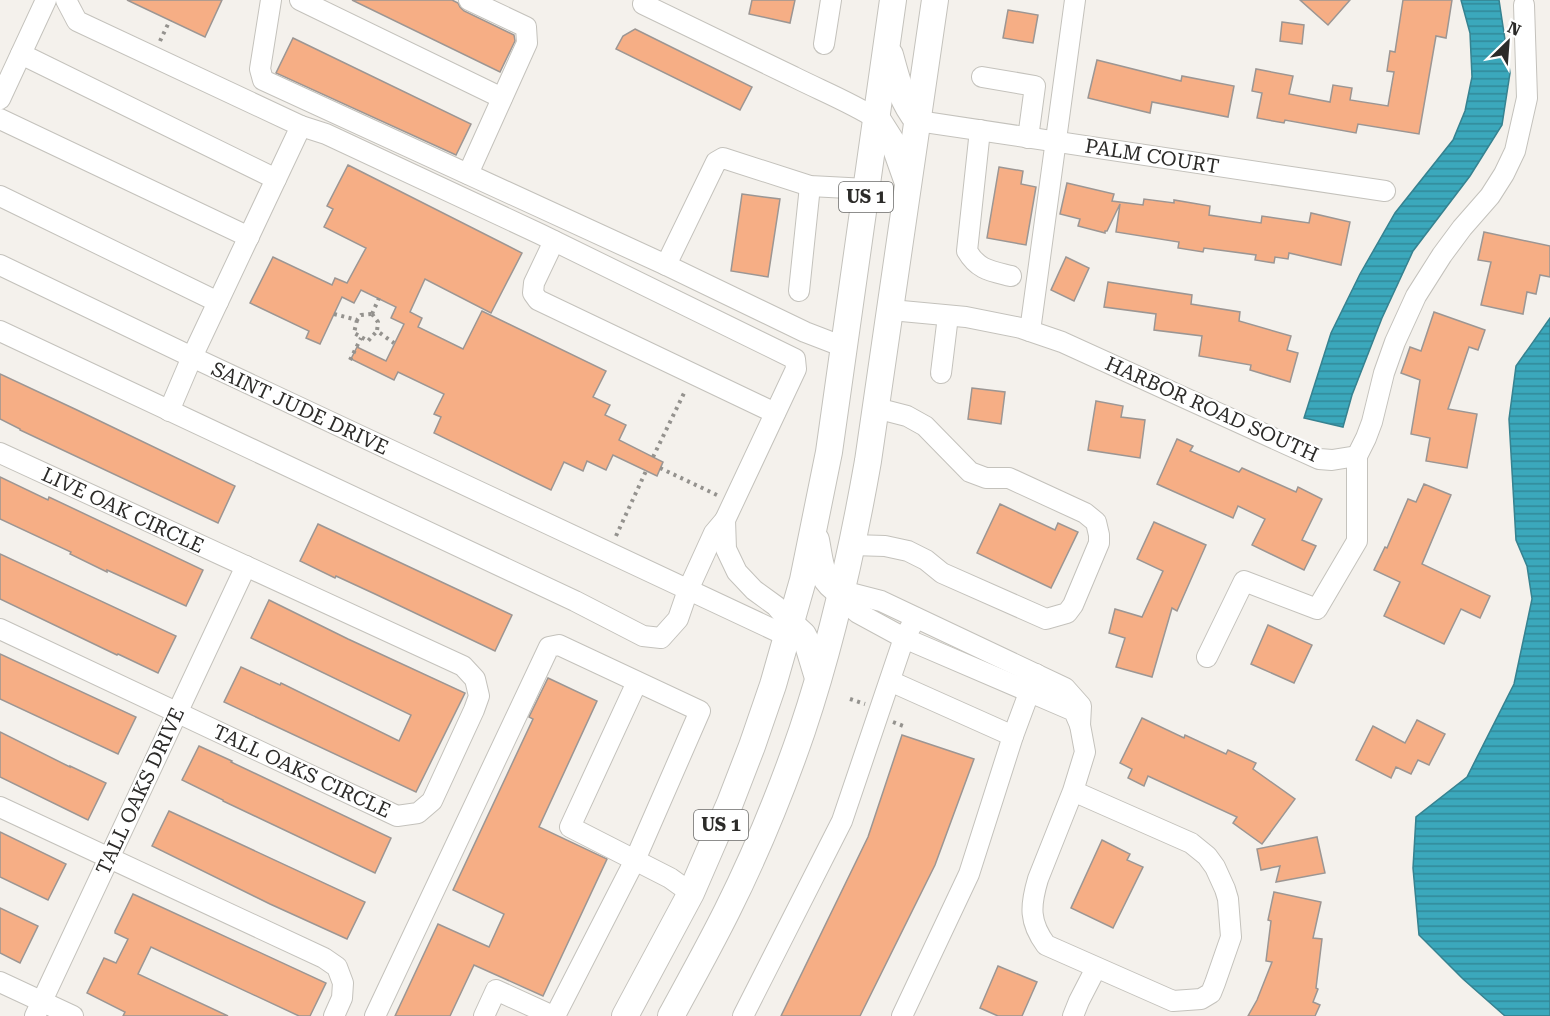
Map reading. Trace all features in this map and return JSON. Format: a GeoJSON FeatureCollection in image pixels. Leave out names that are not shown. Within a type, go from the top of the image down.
{"type":"FeatureCollection","features":[{"type":"Feature","properties":{"kind":"main road","name":"US 1"},"geometry":{"type":"LineString","coordinates":[[625,1016],[691,893],[730,803],[773,685],[789,630],[814,531],[829,452],[893,0]]}},
{"type":"Feature","properties":{"kind":"main road","name":"US 1"},"geometry":{"type":"LineString","coordinates":[[671,1016],[727,912],[786,773],[802,731],[842,593],[868,461],[935,0]]}},
{"type":"Feature","properties":{"kind":"main road"},"geometry":{"type":"LineString","coordinates":[[887,46],[900,91],[908,109],[918,121]]}},
{"type":"Feature","properties":{"kind":"main road"},"geometry":{"type":"LineString","coordinates":[[877,119],[896,149],[909,186]]}},
{"type":"Feature","properties":{"kind":"main road"},"geometry":{"type":"LineString","coordinates":[[814,531],[824,577],[831,586],[842,593]]}},
{"type":"Feature","properties":{"kind":"main road"},"geometry":{"type":"LineString","coordinates":[[789,630],[803,635],[818,678]]}},
{"type":"Feature","properties":{"kind":"main road"},"geometry":{"type":"LineString","coordinates":[[691,893],[702,920],[696,969]]}},
{"type":"Feature","properties":{"kind":"street"},"geometry":{"type":"LineString","coordinates":[[0,99],[46,0]]}},
{"type":"Feature","properties":{"kind":"street"},"geometry":{"type":"LineString","coordinates":[[0,331],[564,596],[643,636],[661,638],[678,619],[688,590],[714,533],[729,511],[796,369],[795,359],[554,241],[77,21],[66,0]]}},
{"type":"Feature","properties":{"kind":"street"},"geometry":{"type":"LineString","coordinates":[[271,0],[260,69],[263,80],[666,265],[805,332],[844,347]]}},
{"type":"Feature","properties":{"kind":"street"},"geometry":{"type":"LineString","coordinates":[[300,0],[502,98]]}},
{"type":"Feature","properties":{"kind":"street"},"geometry":{"type":"LineString","coordinates":[[468,174],[527,43],[526,27],[469,0]]}},
{"type":"Feature","properties":{"kind":"street"},"geometry":{"type":"LineString","coordinates":[[824,44],[831,0]]}},
{"type":"Feature","properties":{"kind":"street"},"geometry":{"type":"LineString","coordinates":[[1030,331],[1075,0]]}},
{"type":"Feature","properties":{"kind":"street"},"geometry":{"type":"LineString","coordinates":[[643,4],[836,96],[877,119]]}},
{"type":"Feature","properties":{"kind":"street"},"geometry":{"type":"LineString","coordinates":[[1207,657],[1244,581],[1317,609],[1357,541],[1357,456],[1369,430],[1395,342],[1416,296],[1442,255],[1490,196],[1515,151],[1527,98],[1524,5]]}},
{"type":"Feature","properties":{"kind":"street"},"geometry":{"type":"LineString","coordinates":[[21,54],[276,179]]}},
{"type":"Feature","properties":{"kind":"street"},"geometry":{"type":"LineString","coordinates":[[982,77],[1035,86],[1028,138]]}},
{"type":"Feature","properties":{"kind":"street"},"geometry":{"type":"LineString","coordinates":[[0,119],[249,237]]}},
{"type":"Feature","properties":{"kind":"street","name":"PALM COURT"},"geometry":{"type":"LineString","coordinates":[[918,121],[1385,191]]}},
{"type":"Feature","properties":{"kind":"street","name":"SAINT JUDE DRIVE"},"geometry":{"type":"LineString","coordinates":[[302,126],[192,357],[688,590],[789,630]]}},
{"type":"Feature","properties":{"kind":"street"},"geometry":{"type":"LineString","coordinates":[[980,130],[967,251],[973,261],[987,270],[1011,276]]}},
{"type":"Feature","properties":{"kind":"street"},"geometry":{"type":"LineString","coordinates":[[666,265],[716,162],[723,158],[810,186],[867,189]]}},
{"type":"Feature","properties":{"kind":"street"},"geometry":{"type":"LineString","coordinates":[[799,291],[810,186]]}},
{"type":"Feature","properties":{"kind":"street"},"geometry":{"type":"LineString","coordinates":[[0,196],[218,302]]}},
{"type":"Feature","properties":{"kind":"street"},"geometry":{"type":"LineString","coordinates":[[554,241],[534,283],[533,293],[538,300],[775,413]]}},
{"type":"Feature","properties":{"kind":"street"},"geometry":{"type":"LineString","coordinates":[[0,265],[192,357],[169,411]]}},
{"type":"Feature","properties":{"kind":"street","name":"HARBOR ROAD SOUTH"},"geometry":{"type":"LineString","coordinates":[[891,310],[966,317],[1030,331],[1062,342],[1319,459],[1332,460],[1357,456]]}},
{"type":"Feature","properties":{"kind":"street"},"geometry":{"type":"LineString","coordinates":[[941,373],[948,316]]}},
{"type":"Feature","properties":{"kind":"street"},"geometry":{"type":"LineString","coordinates":[[852,545],[885,546],[908,551],[926,560],[942,573],[1046,619],[1067,613],[1073,605],[1099,543],[1096,522],[1085,513],[1009,478],[986,478],[970,472],[925,426],[907,416],[876,408]]}},
{"type":"Feature","properties":{"kind":"street","name":"LIVE OAK CIRCLE"},"geometry":{"type":"LineString","coordinates":[[0,453],[246,567]]}},
{"type":"Feature","properties":{"kind":"street"},"geometry":{"type":"LineString","coordinates":[[729,511],[726,549],[737,572],[754,590],[776,606],[789,630]]}},
{"type":"Feature","properties":{"kind":"street","name":"TALL OAKS CIRCLE"},"geometry":{"type":"LineString","coordinates":[[176,713],[397,816],[418,813],[432,801],[479,696],[475,679],[463,666],[246,567]]}},
{"type":"Feature","properties":{"kind":"street","name":"TALL OAKS DRIVE"},"geometry":{"type":"LineString","coordinates":[[39,1009],[246,567]]}},
{"type":"Feature","properties":{"kind":"street"},"geometry":{"type":"LineString","coordinates":[[842,593],[881,602],[915,618],[1032,683]]}},
{"type":"Feature","properties":{"kind":"street"},"geometry":{"type":"LineString","coordinates":[[842,593],[858,613],[904,638],[1032,683],[1065,688],[1081,706],[1080,724],[1085,752],[1073,791],[1034,894],[1033,921],[1038,934],[1046,945],[1173,1001],[1201,999],[1210,993],[1215,983],[1230,936],[1228,900],[1215,867],[1207,856],[1191,843],[1073,791]]}},
{"type":"Feature","properties":{"kind":"street"},"geometry":{"type":"LineString","coordinates":[[743,1016],[842,821],[904,638],[915,618]]}},
{"type":"Feature","properties":{"kind":"street"},"geometry":{"type":"LineString","coordinates":[[0,629],[176,713]]}},
{"type":"Feature","properties":{"kind":"street"},"geometry":{"type":"LineString","coordinates":[[375,1016],[549,647],[559,645],[700,711],[635,860],[554,1016],[496,990],[483,1016]]}},
{"type":"Feature","properties":{"kind":"street"},"geometry":{"type":"LineString","coordinates":[[890,681],[1013,736]]}},
{"type":"Feature","properties":{"kind":"street"},"geometry":{"type":"LineString","coordinates":[[637,682],[570,827],[670,878],[691,893]]}},
{"type":"Feature","properties":{"kind":"street"},"geometry":{"type":"LineString","coordinates":[[902,1016],[969,874],[1032,683]]}},
{"type":"Feature","properties":{"kind":"street"},"geometry":{"type":"LineString","coordinates":[[0,807],[324,958],[337,967],[343,983],[342,998],[333,1016]]}},
{"type":"Feature","properties":{"kind":"street"},"geometry":{"type":"LineString","coordinates":[[1073,1016],[1078,1001],[1096,968]]}},
{"type":"Feature","properties":{"kind":"street"},"geometry":{"type":"LineString","coordinates":[[0,982],[39,1009],[73,1016]]}},
{"type":"Feature","properties":{"kind":"path"},"geometry":{"type":"LineString","coordinates":[[372,314],[379,298]]}},
{"type":"Feature","properties":{"kind":"path"},"geometry":{"type":"LineString","coordinates":[[334,314],[357,320]]}},
{"type":"Feature","properties":{"kind":"path"},"geometry":{"type":"LineString","coordinates":[[372,314],[378,322],[377,331],[368,341],[354,333],[357,320],[361,315],[372,314]]}},
{"type":"Feature","properties":{"kind":"path"},"geometry":{"type":"LineString","coordinates":[[377,331],[394,343]]}},
{"type":"Feature","properties":{"kind":"path"},"geometry":{"type":"LineString","coordinates":[[350,360],[361,338]]}},
{"type":"Feature","properties":{"kind":"path"},"geometry":{"type":"LineString","coordinates":[[653,457],[693,374]]}},
{"type":"Feature","properties":{"kind":"path"},"geometry":{"type":"LineString","coordinates":[[660,468],[729,511]]}},
{"type":"Feature","properties":{"kind":"path"},"geometry":{"type":"LineString","coordinates":[[608,553],[646,471]]}},
{"type":"Feature","properties":{"kind":"path"},"geometry":{"type":"LineString","coordinates":[[850,699],[865,704]]}},
{"type":"Feature","properties":{"kind":"path"},"geometry":{"type":"LineString","coordinates":[[889,721],[906,727]]}},
{"type":"Feature","properties":{"kind":"water"},"geometry":{"type":"Polygon","coordinates":[[[1461,0],[1499,0],[1510,73],[1502,125],[1470,176],[1413,251],[1382,318],[1352,395],[1343,427],[1304,418],[1331,333],[1360,274],[1395,213],[1453,140],[1465,111],[1472,77],[1470,33],[1461,0]]]}},
{"type":"Feature","properties":{"kind":"water"},"geometry":{"type":"Polygon","coordinates":[[[1550,318],[1550,1016],[1505,1016],[1463,979],[1419,935],[1413,868],[1416,817],[1467,777],[1514,684],[1532,599],[1527,566],[1516,540],[1509,419],[1516,366],[1550,318]]]}},
{"type":"Feature","properties":{"kind":"building"},"geometry":{"type":"Polygon","coordinates":[[[127,0],[222,0],[205,37],[127,0]]]}},
{"type":"Feature","properties":{"kind":"building"},"geometry":{"type":"Polygon","coordinates":[[[352,0],[452,0],[458,3],[464,11],[514,35],[515,41],[500,72],[352,0]]]}},
{"type":"Feature","properties":{"kind":"building"},"geometry":{"type":"Polygon","coordinates":[[[752,0],[795,0],[790,23],[749,14],[752,0]]]}},
{"type":"Feature","properties":{"kind":"building"},"geometry":{"type":"Polygon","coordinates":[[[1300,0],[1350,0],[1328,25],[1300,0]]]}},
{"type":"Feature","properties":{"kind":"building"},"geometry":{"type":"Polygon","coordinates":[[[1403,0],[1452,0],[1446,38],[1436,36],[1419,134],[1358,124],[1356,133],[1285,120],[1284,123],[1257,118],[1262,93],[1252,91],[1256,69],[1293,76],[1289,94],[1330,102],[1333,85],[1352,88],[1350,100],[1388,106],[1394,72],[1387,71],[1390,51],[1395,52],[1403,0]]]}},
{"type":"Feature","properties":{"kind":"building"},"geometry":{"type":"Polygon","coordinates":[[[1008,10],[1038,15],[1033,43],[1003,38],[1008,10]]]}},
{"type":"Feature","properties":{"kind":"building"},"geometry":{"type":"Polygon","coordinates":[[[1282,22],[1304,25],[1302,44],[1280,41],[1282,22]]]}},
{"type":"Feature","properties":{"kind":"building"},"geometry":{"type":"Polygon","coordinates":[[[635,29],[752,87],[740,110],[616,49],[623,36],[635,29]]]}},
{"type":"Feature","properties":{"kind":"building"},"geometry":{"type":"Polygon","coordinates":[[[293,38],[471,124],[456,155],[276,73],[293,38]]]}},
{"type":"Feature","properties":{"kind":"building"},"geometry":{"type":"Polygon","coordinates":[[[1097,60],[1181,81],[1182,76],[1234,86],[1228,117],[1152,102],[1150,113],[1088,98],[1097,60]]]}},
{"type":"Feature","properties":{"kind":"building"},"geometry":{"type":"Polygon","coordinates":[[[348,165],[522,253],[491,313],[425,279],[410,312],[422,318],[418,327],[463,349],[482,311],[606,371],[593,397],[610,405],[605,415],[626,425],[619,440],[663,462],[657,476],[613,455],[606,470],[587,461],[583,471],[564,462],[551,490],[434,433],[441,417],[434,414],[444,394],[398,372],[394,380],[351,359],[357,347],[386,361],[404,324],[391,318],[396,307],[361,290],[354,303],[342,297],[320,344],[306,338],[309,331],[250,303],[273,257],[332,285],[335,278],[347,283],[366,248],[324,227],[333,209],[327,206],[348,165]]]}},
{"type":"Feature","properties":{"kind":"building"},"geometry":{"type":"Polygon","coordinates":[[[999,167],[1023,171],[1021,184],[1036,187],[1026,245],[987,238],[999,167]]]}},
{"type":"Feature","properties":{"kind":"building"},"geometry":{"type":"Polygon","coordinates":[[[1067,183],[1114,194],[1112,201],[1143,205],[1144,199],[1174,203],[1174,200],[1210,206],[1209,215],[1261,223],[1262,216],[1309,223],[1311,213],[1350,222],[1341,265],[1289,253],[1288,259],[1275,257],[1274,263],[1255,260],[1256,255],[1204,248],[1203,252],[1178,248],[1179,242],[1116,232],[1120,204],[1105,233],[1078,226],[1080,219],[1060,214],[1067,183]]]}},
{"type":"Feature","properties":{"kind":"building"},"geometry":{"type":"Polygon","coordinates":[[[742,194],[780,199],[768,277],[731,271],[742,194]]]}},
{"type":"Feature","properties":{"kind":"building"},"geometry":{"type":"Polygon","coordinates":[[[1484,232],[1550,246],[1550,277],[1540,275],[1536,294],[1527,292],[1523,314],[1481,305],[1491,262],[1478,260],[1484,232]]]}},
{"type":"Feature","properties":{"kind":"building"},"geometry":{"type":"Polygon","coordinates":[[[1066,257],[1089,268],[1074,301],[1051,290],[1066,257]]]}},
{"type":"Feature","properties":{"kind":"building"},"geometry":{"type":"Polygon","coordinates":[[[1108,282],[1192,295],[1191,304],[1240,312],[1239,321],[1291,336],[1287,350],[1298,353],[1290,382],[1250,370],[1251,365],[1199,356],[1202,336],[1154,330],[1156,314],[1104,307],[1108,282]]]}},
{"type":"Feature","properties":{"kind":"building"},"geometry":{"type":"Polygon","coordinates":[[[1434,312],[1485,330],[1478,350],[1469,347],[1448,409],[1477,414],[1467,468],[1426,461],[1430,438],[1411,434],[1420,380],[1401,373],[1410,347],[1421,351],[1434,312]]]}},
{"type":"Feature","properties":{"kind":"building"},"geometry":{"type":"Polygon","coordinates":[[[0,374],[235,486],[218,523],[0,419],[0,374]]]}},
{"type":"Feature","properties":{"kind":"building"},"geometry":{"type":"Polygon","coordinates":[[[972,388],[1005,392],[1001,424],[968,419],[972,388]]]}},
{"type":"Feature","properties":{"kind":"building"},"geometry":{"type":"Polygon","coordinates":[[[1096,401],[1123,406],[1121,417],[1145,420],[1140,458],[1088,450],[1096,401]]]}},
{"type":"Feature","properties":{"kind":"building"},"geometry":{"type":"Polygon","coordinates":[[[1177,439],[1193,446],[1190,451],[1239,472],[1242,468],[1296,492],[1298,487],[1322,499],[1302,540],[1316,546],[1304,570],[1252,545],[1265,519],[1238,506],[1233,518],[1157,484],[1177,439]]]}},
{"type":"Feature","properties":{"kind":"building"},"geometry":{"type":"Polygon","coordinates":[[[0,477],[48,500],[49,497],[203,570],[186,606],[107,570],[107,572],[70,554],[71,552],[0,519],[0,477]]]}},
{"type":"Feature","properties":{"kind":"building"},"geometry":{"type":"Polygon","coordinates":[[[1424,484],[1451,495],[1422,564],[1490,596],[1480,618],[1461,609],[1444,644],[1384,616],[1400,582],[1374,570],[1385,547],[1387,548],[1408,499],[1416,502],[1424,484]]]}},
{"type":"Feature","properties":{"kind":"building"},"geometry":{"type":"Polygon","coordinates":[[[1000,504],[1055,530],[1058,523],[1078,532],[1051,588],[977,553],[1000,504]]]}},
{"type":"Feature","properties":{"kind":"building"},"geometry":{"type":"Polygon","coordinates":[[[1154,522],[1206,545],[1177,611],[1172,608],[1152,677],[1116,667],[1125,638],[1109,633],[1115,609],[1142,617],[1163,571],[1137,559],[1154,522]]]}},
{"type":"Feature","properties":{"kind":"building"},"geometry":{"type":"Polygon","coordinates":[[[318,524],[512,615],[495,651],[300,561],[318,524]]]}},
{"type":"Feature","properties":{"kind":"building"},"geometry":{"type":"Polygon","coordinates":[[[0,554],[176,636],[158,673],[0,599],[0,554]]]}},
{"type":"Feature","properties":{"kind":"building"},"geometry":{"type":"Polygon","coordinates":[[[269,600],[465,693],[416,792],[224,702],[241,667],[280,685],[281,683],[399,741],[411,715],[251,638],[269,600]]]}},
{"type":"Feature","properties":{"kind":"building"},"geometry":{"type":"Polygon","coordinates":[[[1268,625],[1312,645],[1294,683],[1251,664],[1268,625]]]}},
{"type":"Feature","properties":{"kind":"building"},"geometry":{"type":"Polygon","coordinates":[[[0,654],[136,717],[118,754],[0,699],[0,654]]]}},
{"type":"Feature","properties":{"kind":"building"},"geometry":{"type":"Polygon","coordinates":[[[548,678],[597,701],[539,827],[607,859],[543,996],[474,965],[450,1016],[395,1016],[438,924],[489,947],[504,914],[453,890],[533,719],[529,717],[548,678]]]}},
{"type":"Feature","properties":{"kind":"building"},"geometry":{"type":"Polygon","coordinates":[[[1142,718],[1184,738],[1185,735],[1226,754],[1228,750],[1256,763],[1253,769],[1295,799],[1262,844],[1233,823],[1237,817],[1148,776],[1144,786],[1128,778],[1132,769],[1120,763],[1142,718]]]}},
{"type":"Feature","properties":{"kind":"building"},"geometry":{"type":"Polygon","coordinates":[[[1417,720],[1445,734],[1429,765],[1418,760],[1411,774],[1396,767],[1391,778],[1356,760],[1373,726],[1405,743],[1417,720]]]}},
{"type":"Feature","properties":{"kind":"building"},"geometry":{"type":"Polygon","coordinates":[[[0,732],[106,783],[88,820],[0,777],[0,732]]]}},
{"type":"Feature","properties":{"kind":"building"},"geometry":{"type":"Polygon","coordinates":[[[902,735],[974,759],[935,865],[860,1016],[781,1016],[868,837],[902,735]]]}},
{"type":"Feature","properties":{"kind":"building"},"geometry":{"type":"Polygon","coordinates":[[[199,746],[391,838],[375,873],[182,780],[199,746]]]}},
{"type":"Feature","properties":{"kind":"building"},"geometry":{"type":"Polygon","coordinates":[[[169,811],[365,902],[347,939],[152,846],[169,811]]]}},
{"type":"Feature","properties":{"kind":"building"},"geometry":{"type":"Polygon","coordinates":[[[0,832],[66,864],[48,900],[0,877],[0,832]]]}},
{"type":"Feature","properties":{"kind":"building"},"geometry":{"type":"Polygon","coordinates":[[[1317,837],[1325,873],[1276,882],[1280,866],[1261,870],[1257,849],[1317,837]]]}},
{"type":"Feature","properties":{"kind":"building"},"geometry":{"type":"Polygon","coordinates":[[[1102,840],[1130,854],[1127,860],[1143,867],[1113,928],[1071,908],[1102,840]]]}},
{"type":"Feature","properties":{"kind":"building"},"geometry":{"type":"Polygon","coordinates":[[[1274,892],[1321,902],[1313,938],[1322,939],[1316,988],[1318,989],[1313,1002],[1320,1005],[1315,1016],[1248,1016],[1272,962],[1266,961],[1271,921],[1268,920],[1274,892]]]}},
{"type":"Feature","properties":{"kind":"building"},"geometry":{"type":"Polygon","coordinates":[[[133,894],[326,983],[310,1016],[299,1016],[151,947],[138,974],[228,1016],[123,1016],[125,1012],[87,993],[104,958],[116,963],[128,939],[115,931],[133,894]]]}},
{"type":"Feature","properties":{"kind":"building"},"geometry":{"type":"Polygon","coordinates":[[[0,908],[38,926],[20,963],[0,953],[0,908]]]}},
{"type":"Feature","properties":{"kind":"building"},"geometry":{"type":"Polygon","coordinates":[[[998,966],[1037,982],[1022,1016],[998,1016],[980,1008],[998,966]]]}}]}
